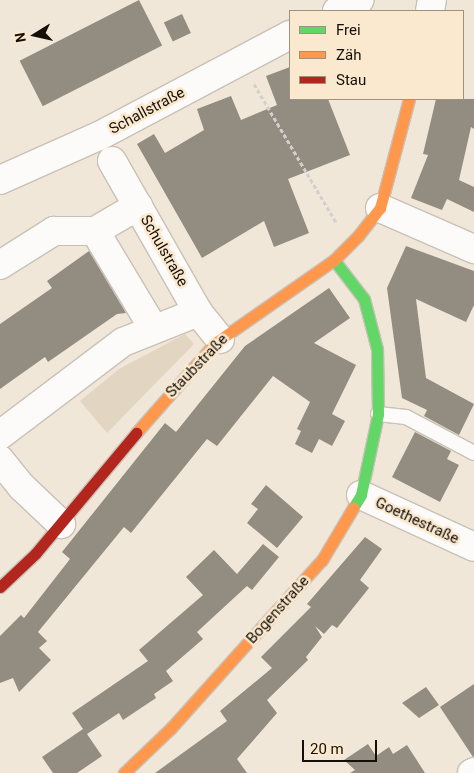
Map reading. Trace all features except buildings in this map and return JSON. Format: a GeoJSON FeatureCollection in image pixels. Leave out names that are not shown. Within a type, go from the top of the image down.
{"type":"FeatureCollection","features":[{"type":"Feature","properties":{"kind":"street"},"geometry":{"type":"LineString","coordinates":[[339,10],[360,0]]}},
{"type":"Feature","properties":{"kind":"street","name":"Schallstraße"},"geometry":{"type":"LineString","coordinates":[[0,180],[99,136],[289,36]]}},
{"type":"Feature","properties":{"kind":"street","name":"Staubstraße"},"geometry":{"type":"LineString","coordinates":[[0,587],[36,554],[192,366],[220,338],[334,260],[350,244],[380,208],[392,172],[409,100]]}},
{"type":"Feature","properties":{"kind":"street","name":"Schulstraße"},"geometry":{"type":"LineString","coordinates":[[112,161],[198,312],[220,338]]}},
{"type":"Feature","properties":{"kind":"street"},"geometry":{"type":"LineString","coordinates":[[0,266],[54,231],[95,231],[138,206]]}},
{"type":"Feature","properties":{"kind":"street"},"geometry":{"type":"LineString","coordinates":[[380,208],[474,249]]}},
{"type":"Feature","properties":{"kind":"street"},"geometry":{"type":"LineString","coordinates":[[95,231],[154,329]]}},
{"type":"Feature","properties":{"kind":"street","name":"Bogenstraße"},"geometry":{"type":"LineString","coordinates":[[124,773],[171,728],[322,560],[361,495],[378,414],[377,349],[371,322],[354,283],[334,260]]}},
{"type":"Feature","properties":{"kind":"street"},"geometry":{"type":"LineString","coordinates":[[0,435],[123,342],[198,312]]}},
{"type":"Feature","properties":{"kind":"street"},"geometry":{"type":"LineString","coordinates":[[0,460],[22,487],[61,524]]}},
{"type":"Feature","properties":{"kind":"street","name":"Goethestraße"},"geometry":{"type":"LineString","coordinates":[[361,495],[474,547]]}},
{"type":"Feature","properties":{"kind":"lane"},"geometry":{"type":"LineString","coordinates":[[378,414],[406,418],[474,453]]}},
{"type":"Feature","properties":{"kind":"path"},"geometry":{"type":"LineString","coordinates":[[242,60],[350,244]]}},
{"type":"Feature","properties":{"kind":"shaded area"},"geometry":{"type":"Polygon","coordinates":[[[185,334],[194,344],[107,433],[80,401],[119,369],[185,334]]]}},
{"type":"Feature","properties":{"kind":"traffic: fast"},"geometry":{"type":"LineString","coordinates":[[334,260],[364,299],[377,349],[378,414],[361,495],[353,508]]}},
{"type":"Feature","properties":{"kind":"traffic: slow"},"geometry":{"type":"LineString","coordinates":[[136,433],[215,343],[334,260],[358,236],[380,208],[409,100]]}},
{"type":"Feature","properties":{"kind":"traffic: slow"},"geometry":{"type":"LineString","coordinates":[[124,773],[171,728],[322,560],[353,508]]}},
{"type":"Feature","properties":{"kind":"traffic: jam"},"geometry":{"type":"LineString","coordinates":[[0,587],[35,554],[136,433]]}}]}
